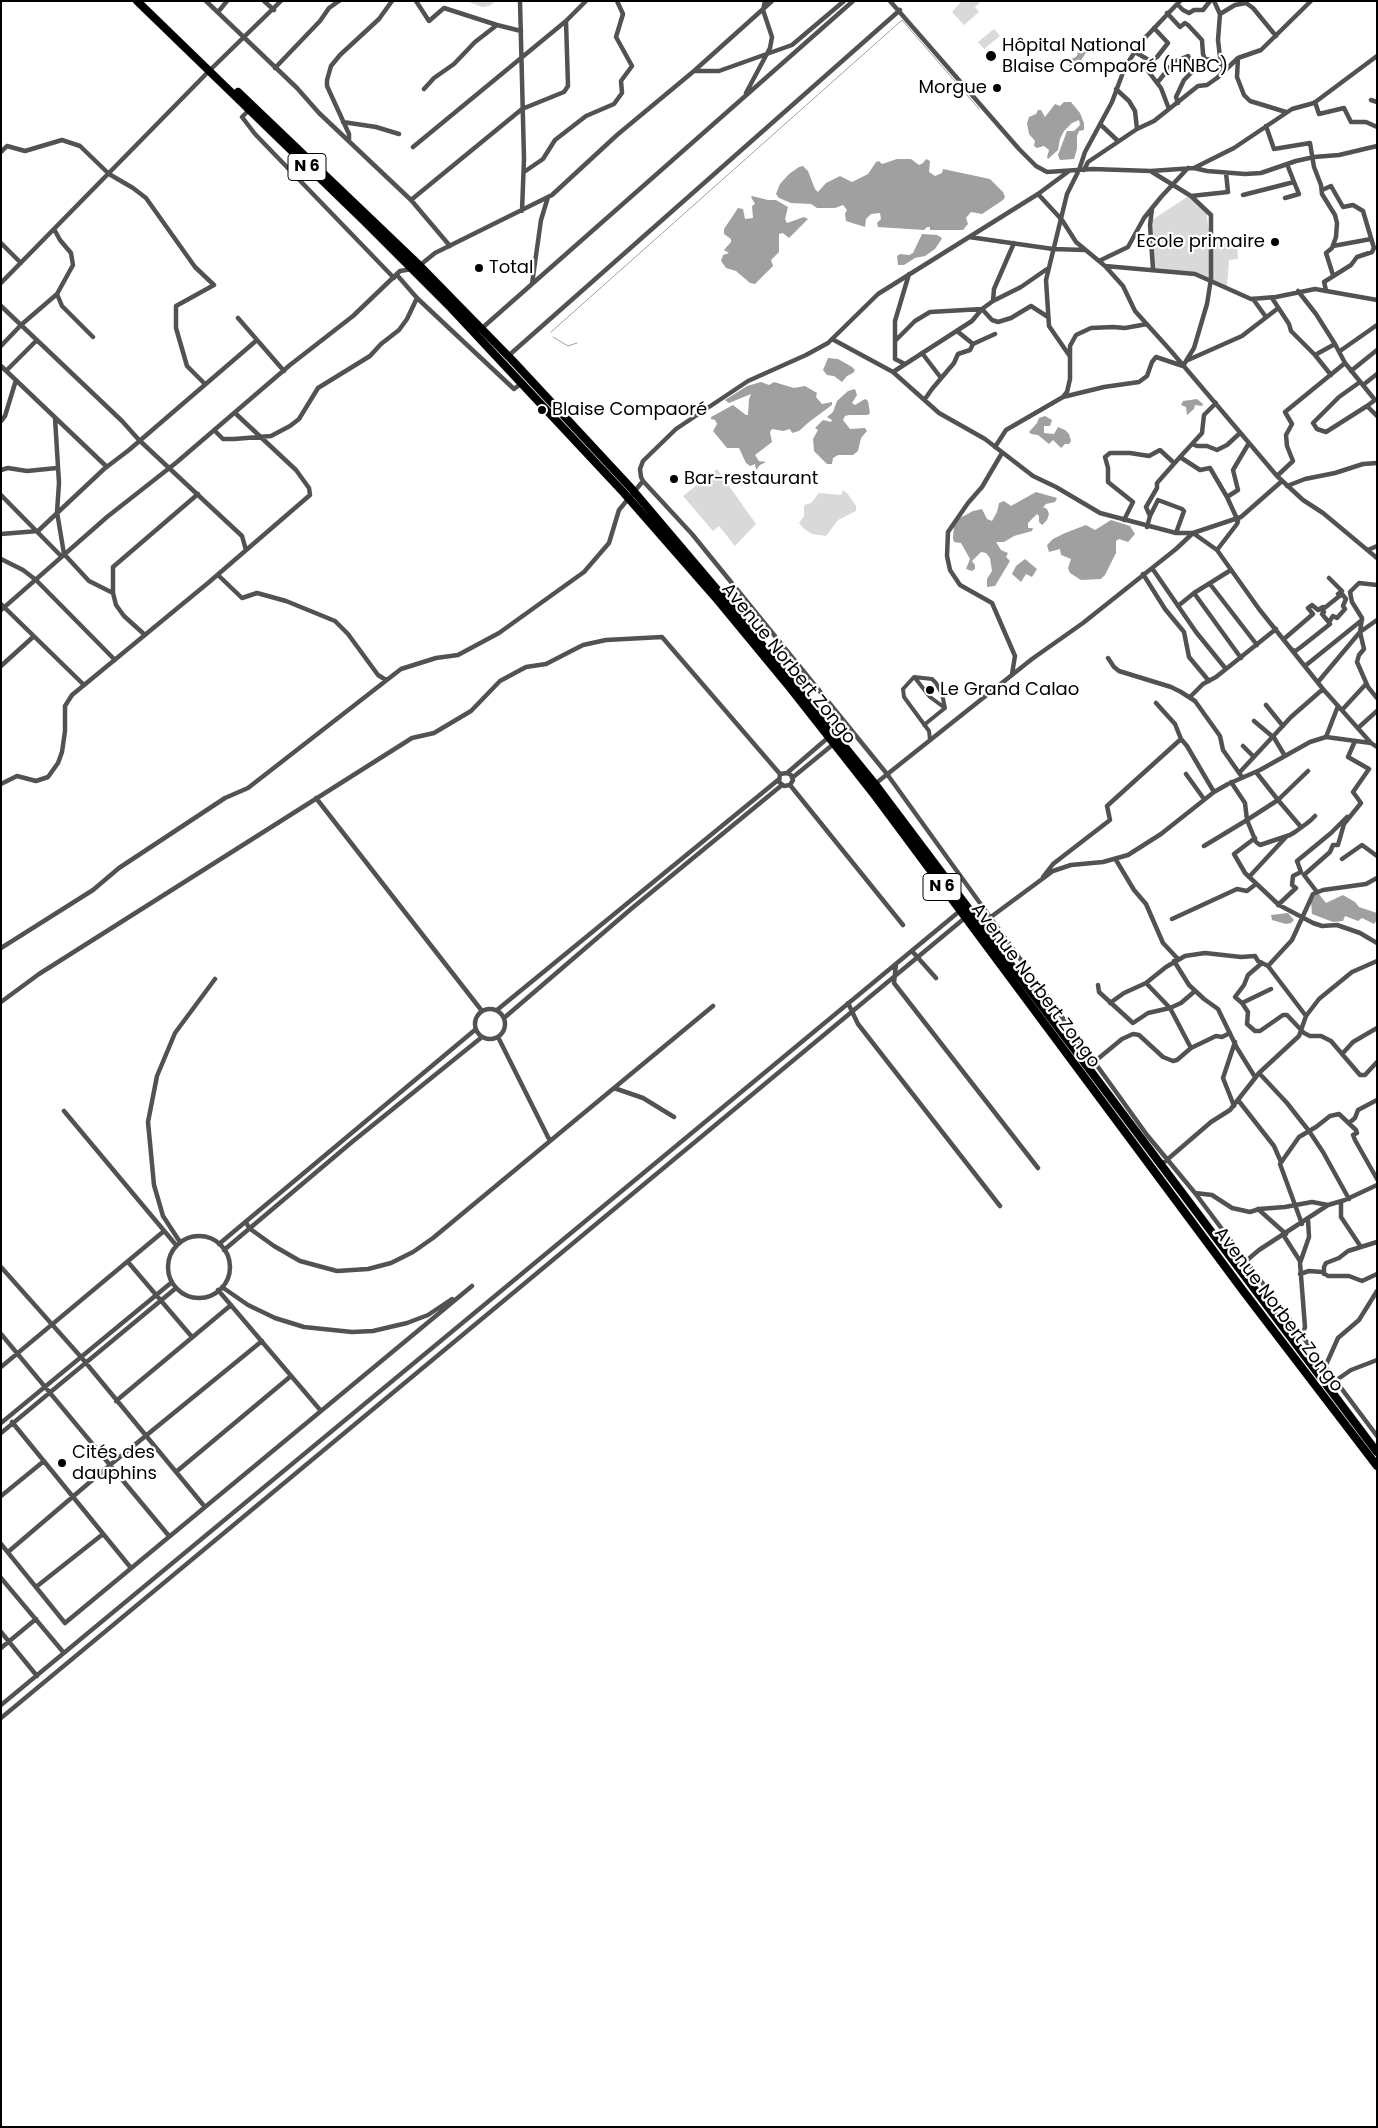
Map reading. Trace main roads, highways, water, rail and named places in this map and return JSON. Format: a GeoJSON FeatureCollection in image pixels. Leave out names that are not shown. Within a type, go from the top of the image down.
{"type":"FeatureCollection","features":[{"type":"Feature","properties":{"kind":"main road","name":"N 6"},"geometry":{"type":"LineString","coordinates":[[137,1],[420,266],[479,331]]}},
{"type":"Feature","properties":{"kind":"main road","name":"N 6"},"geometry":{"type":"LineString","coordinates":[[142,1],[249,110],[412,269],[479,331]]}},
{"type":"Feature","properties":{"kind":"main road","name":"Avenue Norbert Zongo"},"geometry":{"type":"LineString","coordinates":[[479,331],[634,492],[731,605],[965,912],[1377,1466]]}},
{"type":"Feature","properties":{"kind":"main road","name":"Avenue Norbert Zongo"},"geometry":{"type":"LineString","coordinates":[[505,358],[522,383],[628,498],[875,784],[965,912],[980,925],[1377,1452]]}},
{"type":"Feature","properties":{"kind":"waterway"},"geometry":{"type":"LineString","coordinates":[[551,332],[902,20],[979,109]]}},
{"type":"Feature","properties":{"kind":"waterway"},"geometry":{"type":"LineString","coordinates":[[553,337],[568,346],[577,343]]}},
{"type":"Feature","properties":{"kind":"place","name":"Hôpital National Blaise Compaoré (HNBC)"},"geometry":{"type":"Point","coordinates":[991,56]}},
{"type":"Feature","properties":{"kind":"place","name":"Morgue"},"geometry":{"type":"Point","coordinates":[997,88]}},
{"type":"Feature","properties":{"kind":"place","name":"Ecole primaire"},"geometry":{"type":"Point","coordinates":[1275,242]}},
{"type":"Feature","properties":{"kind":"place","name":"Total"},"geometry":{"type":"Point","coordinates":[479,268]}},
{"type":"Feature","properties":{"kind":"place","name":"Blaise Compaoré"},"geometry":{"type":"Point","coordinates":[542,410]}},
{"type":"Feature","properties":{"kind":"place","name":"Bar-restaurant"},"geometry":{"type":"Point","coordinates":[674,479]}},
{"type":"Feature","properties":{"kind":"place","name":"Le Grand Calao"},"geometry":{"type":"Point","coordinates":[930,690]}},
{"type":"Feature","properties":{"kind":"place","name":"Cités des dauphins"},"geometry":{"type":"Point","coordinates":[62,1463]}}]}
